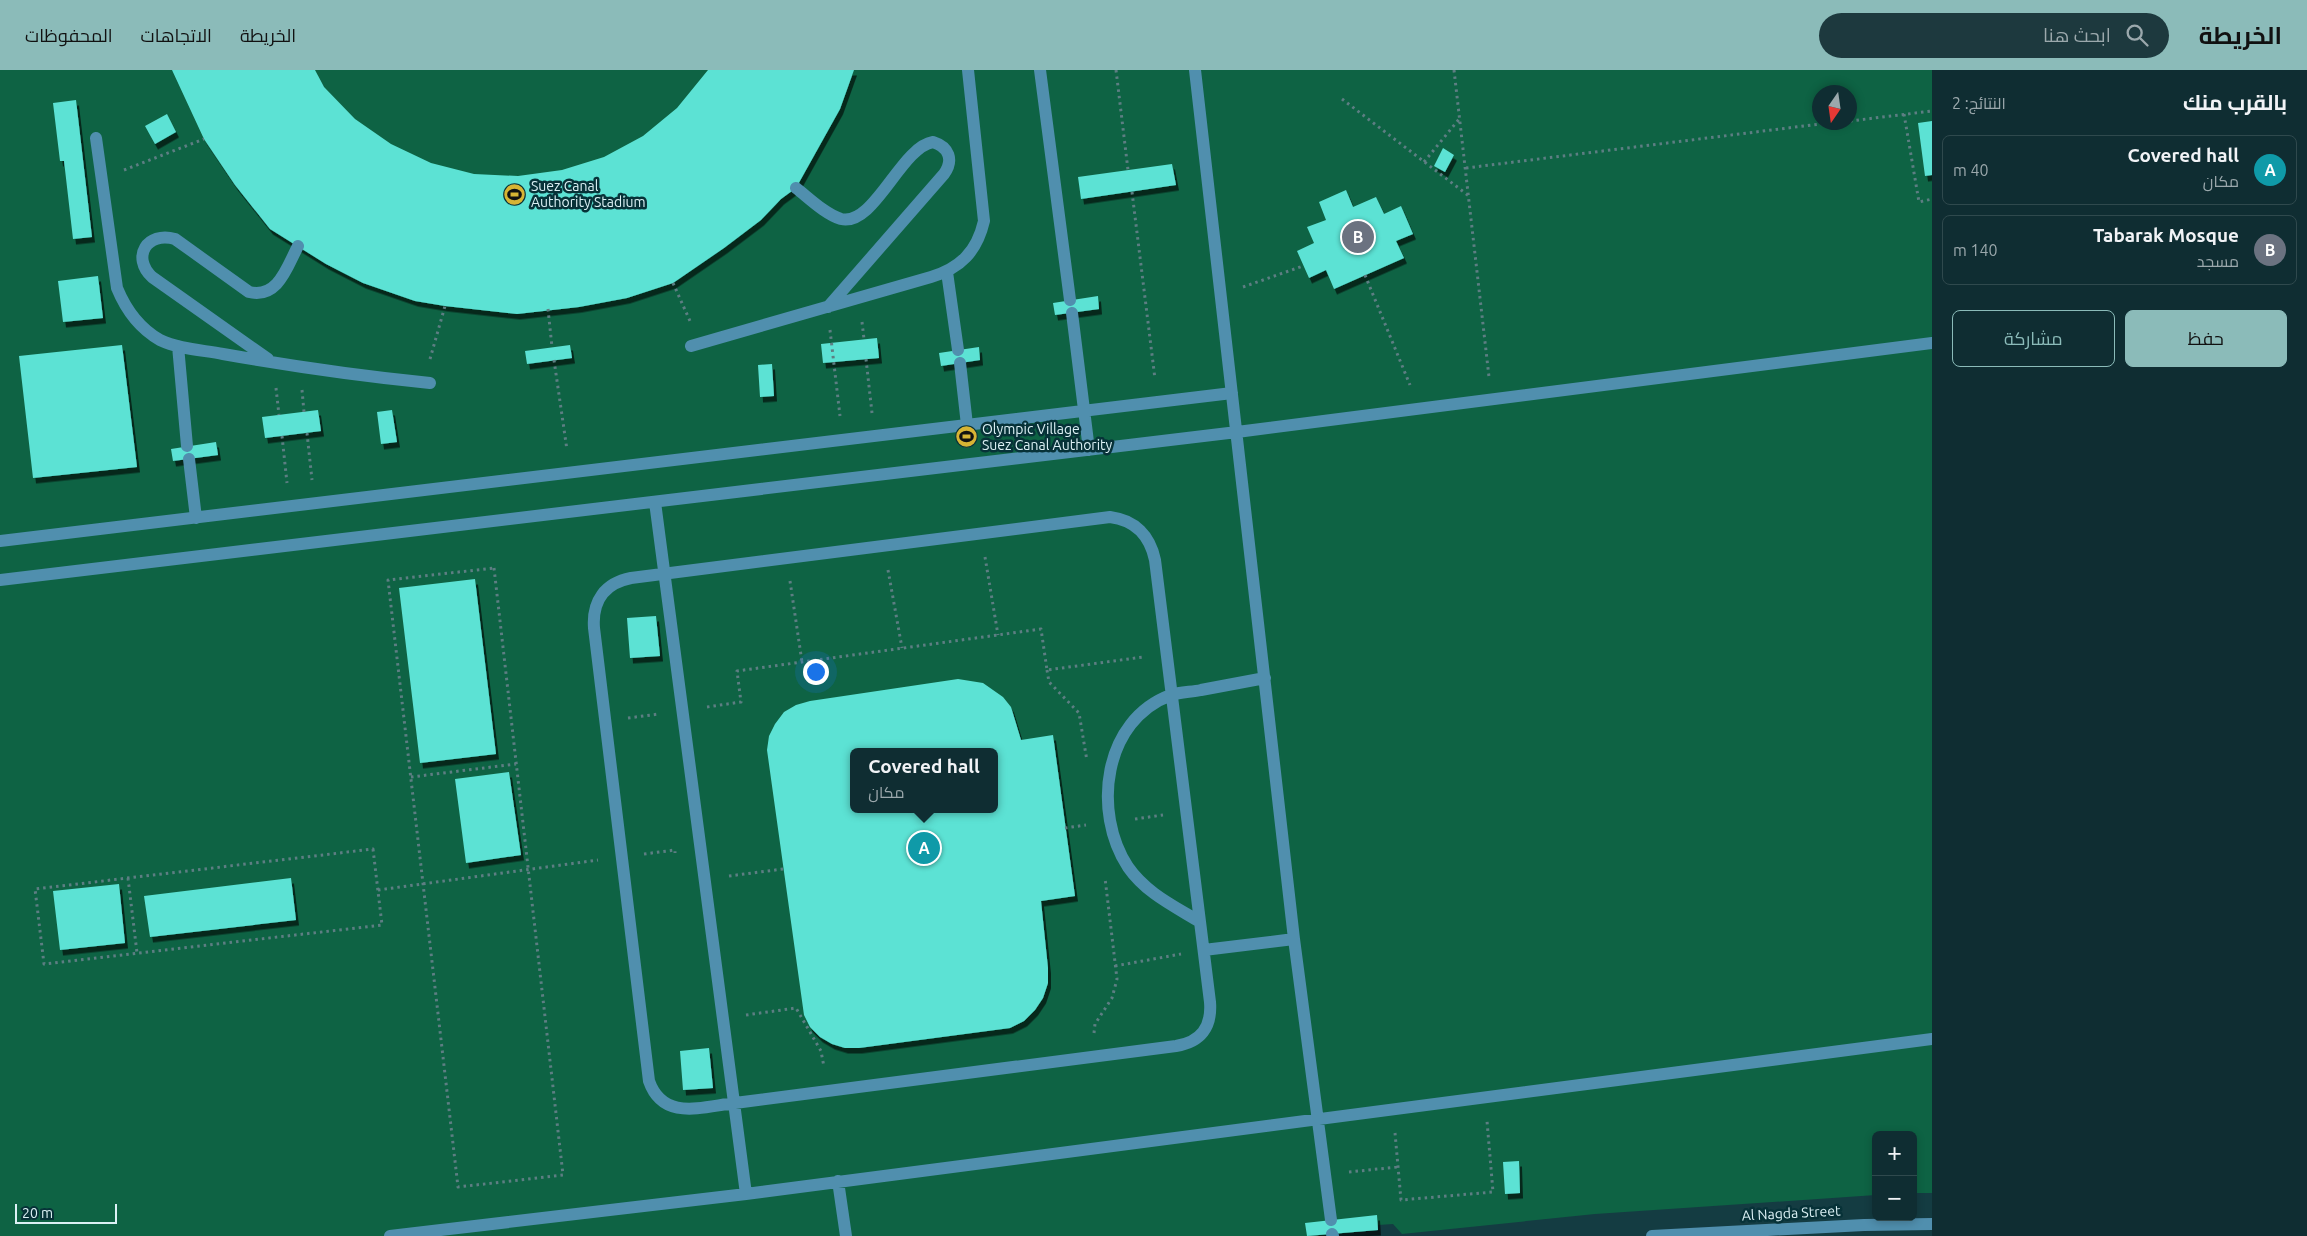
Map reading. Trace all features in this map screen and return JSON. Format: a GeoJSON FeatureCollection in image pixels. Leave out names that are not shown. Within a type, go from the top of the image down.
{"type":"FeatureCollection","features":[{"type":"Feature","properties":{"kind":"street"},"geometry":{"type":"LineString","coordinates":[[692,346],[947,272],[961,263],[972,251],[980,237],[984,220],[968,70]]}},
{"type":"Feature","properties":{"kind":"street"},"geometry":{"type":"LineString","coordinates":[[1040,70],[1070,300]]}},
{"type":"Feature","properties":{"kind":"street"},"geometry":{"type":"LineString","coordinates":[[1195,70],[1294,939],[1331,1220]]}},
{"type":"Feature","properties":{"kind":"street"},"geometry":{"type":"LineString","coordinates":[[96,138],[117,288],[124,305],[146,331],[161,340],[178,346],[272,362],[430,382]]}},
{"type":"Feature","properties":{"kind":"street"},"geometry":{"type":"LineString","coordinates":[[796,188],[838,218],[853,219],[865,211],[920,147],[933,142],[946,148],[949,154],[950,161],[944,174],[828,307]]}},
{"type":"Feature","properties":{"kind":"street"},"geometry":{"type":"LineString","coordinates":[[272,362],[152,277],[145,270],[142,252],[147,243],[156,238],[165,236],[175,239],[249,292],[257,294],[265,293],[279,283],[298,246]]}},
{"type":"Feature","properties":{"kind":"street"},"geometry":{"type":"LineString","coordinates":[[947,272],[958,350]]}},
{"type":"Feature","properties":{"kind":"street"},"geometry":{"type":"LineString","coordinates":[[1072,313],[1089,450]]}},
{"type":"Feature","properties":{"kind":"street"},"geometry":{"type":"LineString","coordinates":[[0,580],[1089,450],[1932,344]]}},
{"type":"Feature","properties":{"kind":"street"},"geometry":{"type":"LineString","coordinates":[[178,346],[187,446]]}},
{"type":"Feature","properties":{"kind":"street"},"geometry":{"type":"LineString","coordinates":[[960,363],[967,425]]}},
{"type":"Feature","properties":{"kind":"street"},"geometry":{"type":"LineString","coordinates":[[0,541],[1232,394]]}},
{"type":"Feature","properties":{"kind":"street"},"geometry":{"type":"LineString","coordinates":[[189,459],[196,518]]}},
{"type":"Feature","properties":{"kind":"street"},"geometry":{"type":"LineString","coordinates":[[654,502],[746,1194]]}},
{"type":"Feature","properties":{"kind":"street"},"geometry":{"type":"LineString","coordinates":[[1110,517],[1132,523],[1140,530],[1153,549],[1204,950],[1211,1015],[1208,1027],[1200,1037],[1189,1044],[734,1103],[674,1108],[662,1103],[653,1093],[649,1081],[605,721],[594,628],[594,607],[604,590],[617,582],[787,558],[1110,517]]}},
{"type":"Feature","properties":{"kind":"street"},"geometry":{"type":"LineString","coordinates":[[1200,922],[1161,899],[1143,885],[1117,848],[1108,813],[1108,781],[1113,759],[1122,738],[1135,720],[1171,696],[1265,678]]}},
{"type":"Feature","properties":{"kind":"street"},"geometry":{"type":"LineString","coordinates":[[1204,950],[1294,939]]}},
{"type":"Feature","properties":{"kind":"street"},"geometry":{"type":"LineString","coordinates":[[390,1236],[746,1194],[838,1180],[1317,1118],[1393,1111],[1932,1039]]}},
{"type":"Feature","properties":{"kind":"street"},"geometry":{"type":"LineString","coordinates":[[838,1180],[846,1236]]}},
{"type":"Feature","properties":{"kind":"street","name":"Al Nagda Street"},"geometry":{"type":"LineString","coordinates":[[1652,1236],[1864,1225],[1932,1224]]}},
{"type":"Feature","properties":{"kind":"path"},"geometry":{"type":"LineString","coordinates":[[1116,70],[1128,170]]}},
{"type":"Feature","properties":{"kind":"path"},"geometry":{"type":"LineString","coordinates":[[1454,70],[1492,400]]}},
{"type":"Feature","properties":{"kind":"path"},"geometry":{"type":"LineString","coordinates":[[1342,99],[1470,196]]}},
{"type":"Feature","properties":{"kind":"path"},"geometry":{"type":"LineString","coordinates":[[1857,120],[1932,111]]}},
{"type":"Feature","properties":{"kind":"path"},"geometry":{"type":"LineString","coordinates":[[1904,114],[1919,202],[1932,200]]}},
{"type":"Feature","properties":{"kind":"path"},"geometry":{"type":"LineString","coordinates":[[1424,162],[1460,118]]}},
{"type":"Feature","properties":{"kind":"path"},"geometry":{"type":"LineString","coordinates":[[1466,168],[1812,125]]}},
{"type":"Feature","properties":{"kind":"path"},"geometry":{"type":"LineString","coordinates":[[133,167],[204,139]]}},
{"type":"Feature","properties":{"kind":"path"},"geometry":{"type":"LineString","coordinates":[[1132,192],[1158,402]]}},
{"type":"Feature","properties":{"kind":"path"},"geometry":{"type":"LineString","coordinates":[[1221,294],[1303,266]]}},
{"type":"Feature","properties":{"kind":"path"},"geometry":{"type":"LineString","coordinates":[[1365,275],[1420,409]]}},
{"type":"Feature","properties":{"kind":"path"},"geometry":{"type":"LineString","coordinates":[[673,282],[686,308]]}},
{"type":"Feature","properties":{"kind":"path"},"geometry":{"type":"LineString","coordinates":[[427,368],[445,306]]}},
{"type":"Feature","properties":{"kind":"path"},"geometry":{"type":"LineString","coordinates":[[548,309],[552,347]]}},
{"type":"Feature","properties":{"kind":"path"},"geometry":{"type":"LineString","coordinates":[[832,343],[843,440]]}},
{"type":"Feature","properties":{"kind":"path"},"geometry":{"type":"LineString","coordinates":[[866,359],[875,436]]}},
{"type":"Feature","properties":{"kind":"path"},"geometry":{"type":"LineString","coordinates":[[554,360],[570,473]]}},
{"type":"Feature","properties":{"kind":"path"},"geometry":{"type":"LineString","coordinates":[[307,433],[314,503]]}},
{"type":"Feature","properties":{"kind":"path"},"geometry":{"type":"LineString","coordinates":[[282,436],[290,506]]}},
{"type":"Feature","properties":{"kind":"path"},"geometry":{"type":"LineString","coordinates":[[981,533],[998,635]]}},
{"type":"Feature","properties":{"kind":"path"},"geometry":{"type":"LineString","coordinates":[[884,546],[902,648]]}},
{"type":"Feature","properties":{"kind":"path"},"geometry":{"type":"LineString","coordinates":[[787,558],[802,662]]}},
{"type":"Feature","properties":{"kind":"path"},"geometry":{"type":"LineString","coordinates":[[494,568],[563,1175],[458,1187],[411,777],[388,580],[494,568]]}},
{"type":"Feature","properties":{"kind":"path"},"geometry":{"type":"LineString","coordinates":[[605,721],[741,702],[737,670],[1041,629],[1047,670],[1166,654]]}},
{"type":"Feature","properties":{"kind":"path"},"geometry":{"type":"LineString","coordinates":[[411,777],[516,764]]}},
{"type":"Feature","properties":{"kind":"path"},"geometry":{"type":"LineString","coordinates":[[373,849],[378,890],[382,924],[44,964],[35,889],[373,849]]}},
{"type":"Feature","properties":{"kind":"path"},"geometry":{"type":"LineString","coordinates":[[378,890],[675,850],[676,858]]}},
{"type":"Feature","properties":{"kind":"path"},"geometry":{"type":"LineString","coordinates":[[705,879],[783,869]]}},
{"type":"Feature","properties":{"kind":"path"},"geometry":{"type":"LineString","coordinates":[[128,878],[137,953]]}},
{"type":"Feature","properties":{"kind":"path"},"geometry":{"type":"LineString","coordinates":[[1115,966],[1204,950]]}},
{"type":"Feature","properties":{"kind":"path"},"geometry":{"type":"LineString","coordinates":[[723,1018],[796,1008],[821,1052],[828,1091]]}},
{"type":"Feature","properties":{"kind":"path"},"geometry":{"type":"LineString","coordinates":[[1393,1111],[1401,1200],[1493,1192],[1485,1098]]}},
{"type":"Feature","properties":{"kind":"path"},"geometry":{"type":"LineString","coordinates":[[1324,1175],[1398,1167]]}},
{"type":"Feature","properties":{"kind":"green space","name":"Olympic Village Suez Canal Authority"},"geometry":{"type":"Polygon","coordinates":[[[0,70],[1932,70],[1932,1193],[1917,1193],[1917,1131],[1872,1131],[1872,1195],[1595,1214],[1402,1234],[1393,1224],[1378,1225],[1378,1230],[1321,1236],[0,1236],[0,70]]]}},
{"type":"Feature","properties":{"kind":"building","name":"Suez Canal Authority Stadium"},"geometry":{"type":"Polygon","coordinates":[[[172,70],[315,70],[324,87],[355,119],[391,144],[431,163],[474,174],[518,176],[562,170],[604,157],[643,136],[677,108],[708,70],[854,70],[840,109],[796,188],[781,199],[761,220],[724,248],[673,283],[627,298],[579,307],[517,314],[415,301],[363,283],[326,264],[270,229],[235,185],[204,139],[172,70]]]}},
{"type":"Feature","properties":{"kind":"building"},"geometry":{"type":"Polygon","coordinates":[[[76,100],[92,237],[73,239],[64,161],[60,161],[53,103],[76,100]]]}},
{"type":"Feature","properties":{"kind":"building"},"geometry":{"type":"Polygon","coordinates":[[[167,114],[176,132],[155,144],[145,126],[167,114]]]}},
{"type":"Feature","properties":{"kind":"building"},"geometry":{"type":"Polygon","coordinates":[[[1932,121],[1932,175],[1925,176],[1918,123],[1932,121]]]}},
{"type":"Feature","properties":{"kind":"building"},"geometry":{"type":"Polygon","coordinates":[[[1443,148],[1454,155],[1445,172],[1434,166],[1443,148]]]}},
{"type":"Feature","properties":{"kind":"building"},"geometry":{"type":"Polygon","coordinates":[[[1172,164],[1176,185],[1081,199],[1078,177],[1172,164]]]}},
{"type":"Feature","properties":{"kind":"building"},"geometry":{"type":"Polygon","coordinates":[[[1346,190],[1353,207],[1376,197],[1384,214],[1401,206],[1413,234],[1396,241],[1404,258],[1334,289],[1326,270],[1309,278],[1297,251],[1314,243],[1307,227],[1326,220],[1319,202],[1346,190]]]}},
{"type":"Feature","properties":{"kind":"building"},"geometry":{"type":"Polygon","coordinates":[[[98,276],[103,318],[63,322],[58,281],[98,276]]]}},
{"type":"Feature","properties":{"kind":"building"},"geometry":{"type":"Polygon","coordinates":[[[1098,296],[1099,309],[1055,315],[1053,303],[1098,296]]]}},
{"type":"Feature","properties":{"kind":"building"},"geometry":{"type":"Polygon","coordinates":[[[877,338],[879,358],[823,363],[821,344],[877,338]]]}},
{"type":"Feature","properties":{"kind":"building"},"geometry":{"type":"Polygon","coordinates":[[[122,345],[137,467],[33,478],[19,356],[122,345]]]}},
{"type":"Feature","properties":{"kind":"building"},"geometry":{"type":"Polygon","coordinates":[[[570,345],[572,358],[527,364],[525,351],[570,345]]]}},
{"type":"Feature","properties":{"kind":"building"},"geometry":{"type":"Polygon","coordinates":[[[979,347],[980,360],[941,366],[939,353],[979,347]]]}},
{"type":"Feature","properties":{"kind":"building"},"geometry":{"type":"Polygon","coordinates":[[[772,364],[774,396],[760,397],[758,365],[772,364]]]}},
{"type":"Feature","properties":{"kind":"building"},"geometry":{"type":"Polygon","coordinates":[[[318,410],[321,431],[265,438],[262,417],[318,410]]]}},
{"type":"Feature","properties":{"kind":"building"},"geometry":{"type":"Polygon","coordinates":[[[392,410],[397,442],[381,444],[377,412],[392,410]]]}},
{"type":"Feature","properties":{"kind":"building"},"geometry":{"type":"Polygon","coordinates":[[[216,442],[218,455],[173,461],[171,449],[216,442]]]}},
{"type":"Feature","properties":{"kind":"building"},"geometry":{"type":"Polygon","coordinates":[[[475,579],[496,754],[420,763],[399,588],[475,579]]]}},
{"type":"Feature","properties":{"kind":"building"},"geometry":{"type":"Polygon","coordinates":[[[656,616],[660,656],[630,658],[627,618],[656,616]]]}},
{"type":"Feature","properties":{"kind":"building"},"geometry":{"type":"Polygon","coordinates":[[[958,679],[983,683],[1003,697],[1011,707],[1021,740],[1053,735],[1075,896],[1041,901],[1048,983],[1043,998],[1024,1021],[1010,1028],[859,1048],[845,1048],[832,1044],[820,1037],[810,1027],[804,1015],[767,750],[769,736],[775,724],[784,712],[796,705],[810,701],[958,679]]]}},
{"type":"Feature","properties":{"kind":"building"},"geometry":{"type":"Polygon","coordinates":[[[509,772],[521,855],[466,863],[455,779],[509,772]]]}},
{"type":"Feature","properties":{"kind":"building"},"geometry":{"type":"Polygon","coordinates":[[[291,878],[296,920],[150,937],[144,896],[291,878]]]}},
{"type":"Feature","properties":{"kind":"building"},"geometry":{"type":"Polygon","coordinates":[[[119,884],[125,943],[60,950],[53,891],[119,884]]]}},
{"type":"Feature","properties":{"kind":"building"},"geometry":{"type":"Polygon","coordinates":[[[709,1048],[713,1088],[683,1090],[680,1051],[709,1048]]]}},
{"type":"Feature","properties":{"kind":"building"},"geometry":{"type":"Polygon","coordinates":[[[1519,1161],[1520,1193],[1505,1194],[1503,1162],[1519,1161]]]}},
{"type":"Feature","properties":{"kind":"building"},"geometry":{"type":"Polygon","coordinates":[[[1377,1215],[1378,1230],[1307,1236],[1305,1223],[1377,1215]]]}},
{"type":"Feature","properties":{"kind":"place","name":"Suez Canal Authority Stadium"},"geometry":{"type":"Point","coordinates":[515,194]}},
{"type":"Feature","properties":{"kind":"place","name":"Tabarak Mosque"},"geometry":{"type":"Point","coordinates":[1358,237]}},
{"type":"Feature","properties":{"kind":"place","name":"Olympic Village Suez Canal Authority"},"geometry":{"type":"Point","coordinates":[966,437]}},
{"type":"Feature","properties":{"kind":"place","name":"Covered hall"},"geometry":{"type":"Point","coordinates":[924,848]}}]}
